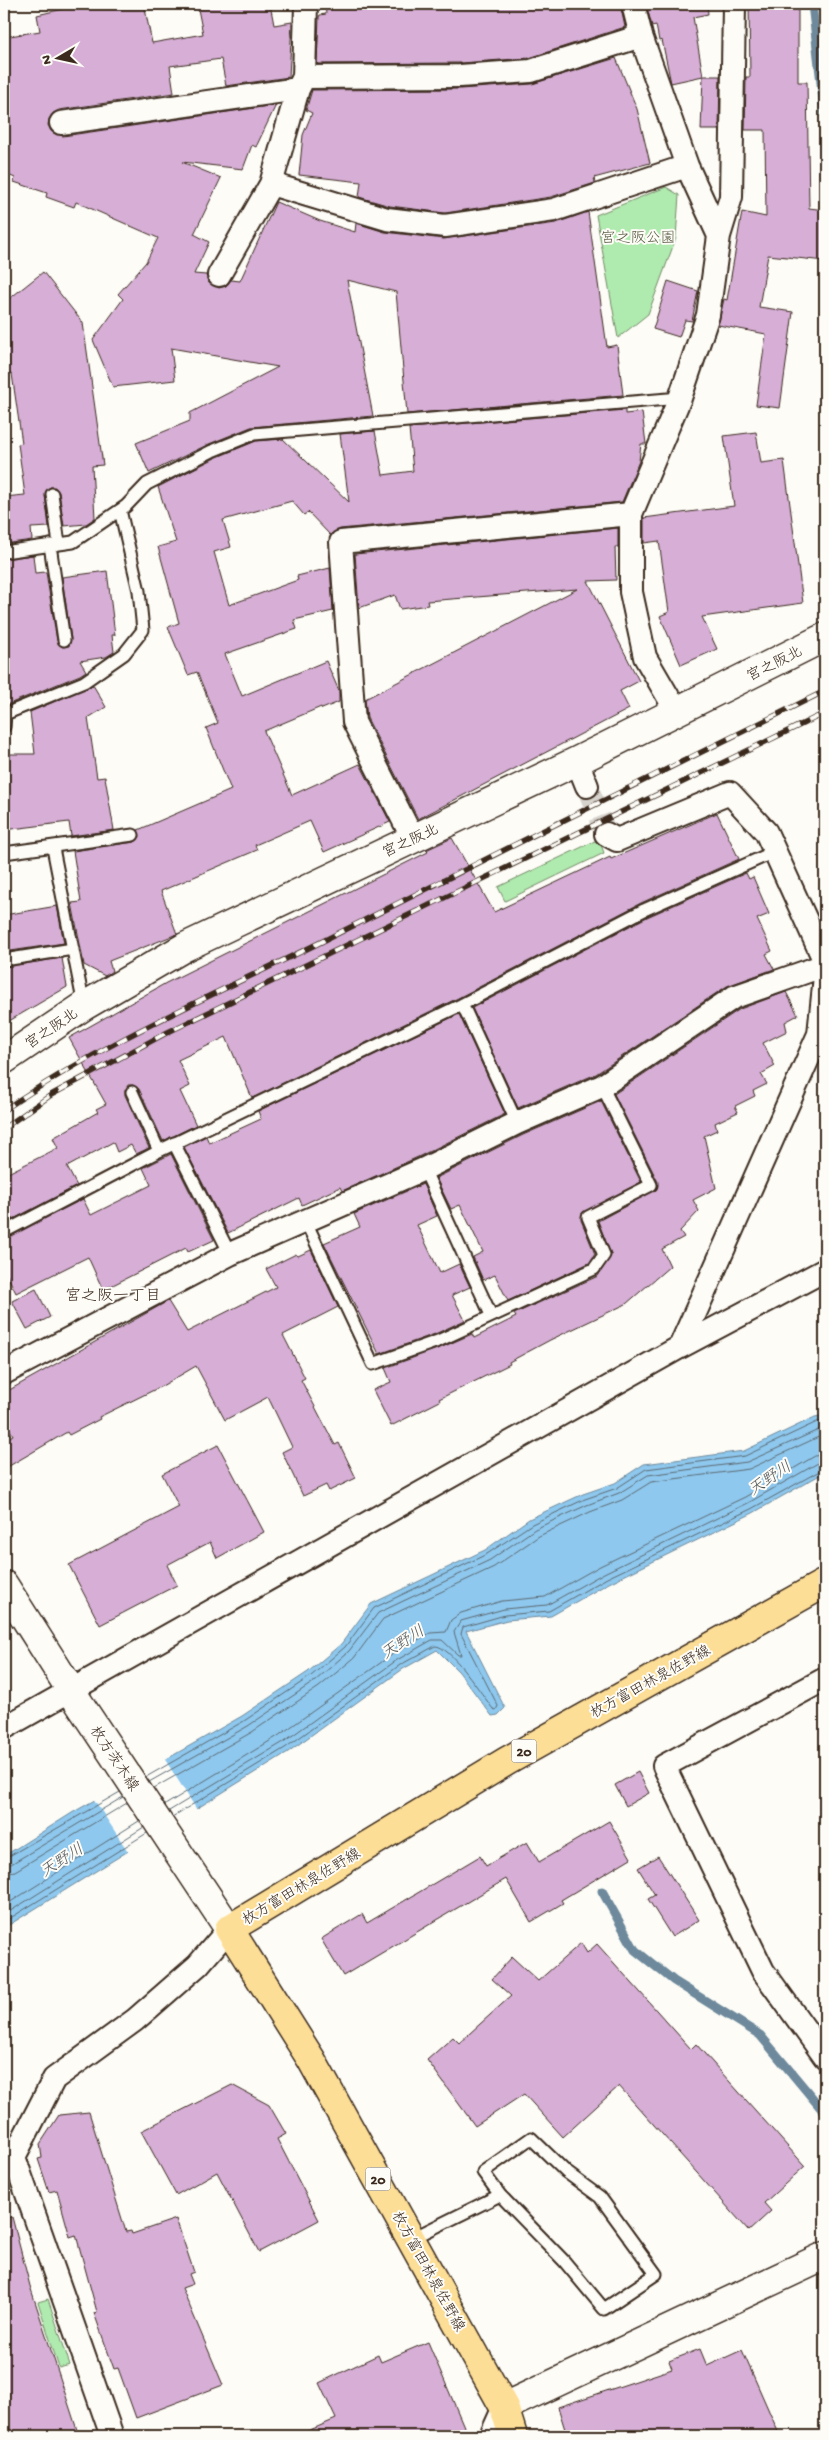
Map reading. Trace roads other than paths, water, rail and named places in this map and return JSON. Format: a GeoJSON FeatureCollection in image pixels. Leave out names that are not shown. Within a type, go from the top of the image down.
{"type":"FeatureCollection","features":[{"type":"Feature","properties":{"kind":"main road","name":"枚方富田林泉佐野線"},"geometry":{"type":"LineString","coordinates":[[514,2436],[504,2407],[311,2059],[229,1930],[507,1761],[825,1583]]}},
{"type":"Feature","properties":{"kind":"street"},"geometry":{"type":"LineString","coordinates":[[219,275],[270,184],[301,83],[306,4]]}},
{"type":"Feature","properties":{"kind":"street"},"geometry":{"type":"LineString","coordinates":[[633,4],[641,36],[687,166],[719,236]]}},
{"type":"Feature","properties":{"kind":"street"},"geometry":{"type":"LineString","coordinates":[[677,712],[645,656],[631,592],[631,514],[680,398],[708,315],[719,236],[731,197],[734,4]]}},
{"type":"Feature","properties":{"kind":"street"},"geometry":{"type":"LineString","coordinates":[[61,123],[301,83],[531,71],[641,36]]}},
{"type":"Feature","properties":{"kind":"street"},"geometry":{"type":"LineString","coordinates":[[270,184],[388,219],[445,226],[554,210],[687,166]]}},
{"type":"Feature","properties":{"kind":"street"},"geometry":{"type":"LineString","coordinates":[[412,839],[354,722],[341,542],[631,514]]}},
{"type":"Feature","properties":{"kind":"street","name":"宮之阪北"},"geometry":{"type":"LineString","coordinates":[[4,1060],[84,1006],[185,947],[412,839],[582,773],[677,712],[825,637]]}},
{"type":"Feature","properties":{"kind":"street"},"geometry":{"type":"LineString","coordinates":[[4,1373],[230,1254],[424,1169],[517,1123],[602,1086],[734,997],[825,963],[766,832],[730,793],[617,840],[606,834]]}},
{"type":"Feature","properties":{"kind":"street"},"geometry":{"type":"LineString","coordinates":[[680,1347],[819,1034],[825,976]]}},
{"type":"Feature","properties":{"kind":"street"},"geometry":{"type":"LineString","coordinates":[[4,1728],[74,1697],[680,1347],[825,1270]]}},
{"type":"Feature","properties":{"kind":"street","name":"枚方茨木線"},"geometry":{"type":"LineString","coordinates":[[4,1586],[74,1697],[229,1930]]}},
{"type":"Feature","properties":{"kind":"street"},"geometry":{"type":"LineString","coordinates":[[825,1679],[664,1766],[763,1971],[825,2057]]}},
{"type":"Feature","properties":{"kind":"street"},"geometry":{"type":"LineString","coordinates":[[112,2436],[9,2160],[54,2079],[135,2020],[198,1965],[229,1930]]}},
{"type":"Feature","properties":{"kind":"street"},"geometry":{"type":"LineString","coordinates":[[491,2436],[504,2407],[825,2256]]}},
{"type":"Feature","properties":{"kind":"lane"},"geometry":{"type":"LineString","coordinates":[[4,552],[73,542],[120,510],[147,484],[212,451],[254,434],[680,398]]}},
{"type":"Feature","properties":{"kind":"lane"},"geometry":{"type":"LineString","coordinates":[[52,494],[54,545],[64,640]]}},
{"type":"Feature","properties":{"kind":"lane"},"geometry":{"type":"LineString","coordinates":[[4,727],[5,714],[84,682],[124,654],[143,630],[140,591],[120,510]]}},
{"type":"Feature","properties":{"kind":"lane"},"geometry":{"type":"LineString","coordinates":[[4,853],[53,848],[133,835]]}},
{"type":"Feature","properties":{"kind":"lane"},"geometry":{"type":"LineString","coordinates":[[53,848],[84,1006]]}},
{"type":"Feature","properties":{"kind":"lane"},"geometry":{"type":"LineString","coordinates":[[4,1232],[159,1150],[461,1005],[644,910],[774,852]]}},
{"type":"Feature","properties":{"kind":"lane"},"geometry":{"type":"LineString","coordinates":[[4,960],[73,949]]}},
{"type":"Feature","properties":{"kind":"lane"},"geometry":{"type":"LineString","coordinates":[[461,1005],[466,1012],[517,1123]]}},
{"type":"Feature","properties":{"kind":"lane"},"geometry":{"type":"LineString","coordinates":[[306,1222],[372,1364],[438,1341],[594,1269],[604,1255],[588,1216],[651,1185],[602,1086]]}},
{"type":"Feature","properties":{"kind":"lane"},"geometry":{"type":"LineString","coordinates":[[132,1092],[159,1150]]}},
{"type":"Feature","properties":{"kind":"lane"},"geometry":{"type":"LineString","coordinates":[[174,1143],[230,1254]]}},
{"type":"Feature","properties":{"kind":"lane"},"geometry":{"type":"LineString","coordinates":[[424,1169],[491,1315]]}},
{"type":"Feature","properties":{"kind":"lane"},"geometry":{"type":"LineString","coordinates":[[532,2138],[566,2172],[600,2197],[656,2274],[604,2309],[564,2261],[500,2195],[484,2172],[532,2138]]}},
{"type":"Feature","properties":{"kind":"lane"},"geometry":{"type":"LineString","coordinates":[[411,2238],[500,2195]]}},
{"type":"Feature","properties":{"kind":"water","name":"天野川"},"geometry":{"type":"Polygon","coordinates":[[[825,1415],[825,1472],[753,1513],[609,1583],[551,1616],[507,1620],[466,1631],[505,1708],[498,1715],[492,1716],[459,1672],[437,1650],[403,1669],[288,1752],[4,1928],[4,1856],[72,1813],[242,1716],[308,1672],[341,1644],[371,1604],[485,1550],[529,1519],[583,1494],[615,1483],[644,1464],[744,1451],[815,1417],[825,1415]]]}},
{"type":"Feature","properties":{"kind":"waterway"},"geometry":{"type":"LineString","coordinates":[[812,4],[825,118]]}},
{"type":"Feature","properties":{"kind":"waterway"},"geometry":{"type":"LineString","coordinates":[[602,1891],[635,1950],[674,1981],[760,2035],[825,2113]]}},
{"type":"Feature","properties":{"kind":"tunnel"},"geometry":{"type":"LineString","coordinates":[[587,786],[606,834]]}},
{"type":"Feature","properties":{"kind":"railway"},"geometry":{"type":"LineString","coordinates":[[4,1110],[80,1063],[158,1021],[825,691]]}},
{"type":"Feature","properties":{"kind":"railway"},"geometry":{"type":"LineString","coordinates":[[4,1128],[51,1095],[168,1032],[825,713]]}},
{"type":"Feature","properties":{"kind":"district","name":"宮之阪一丁目"},"geometry":{"type":"Point","coordinates":[113,1294]}},
{"type":"Feature","properties":{"kind":"park label","name":"宮之阪公園"},"geometry":{"type":"Point","coordinates":[638,237]}}]}
